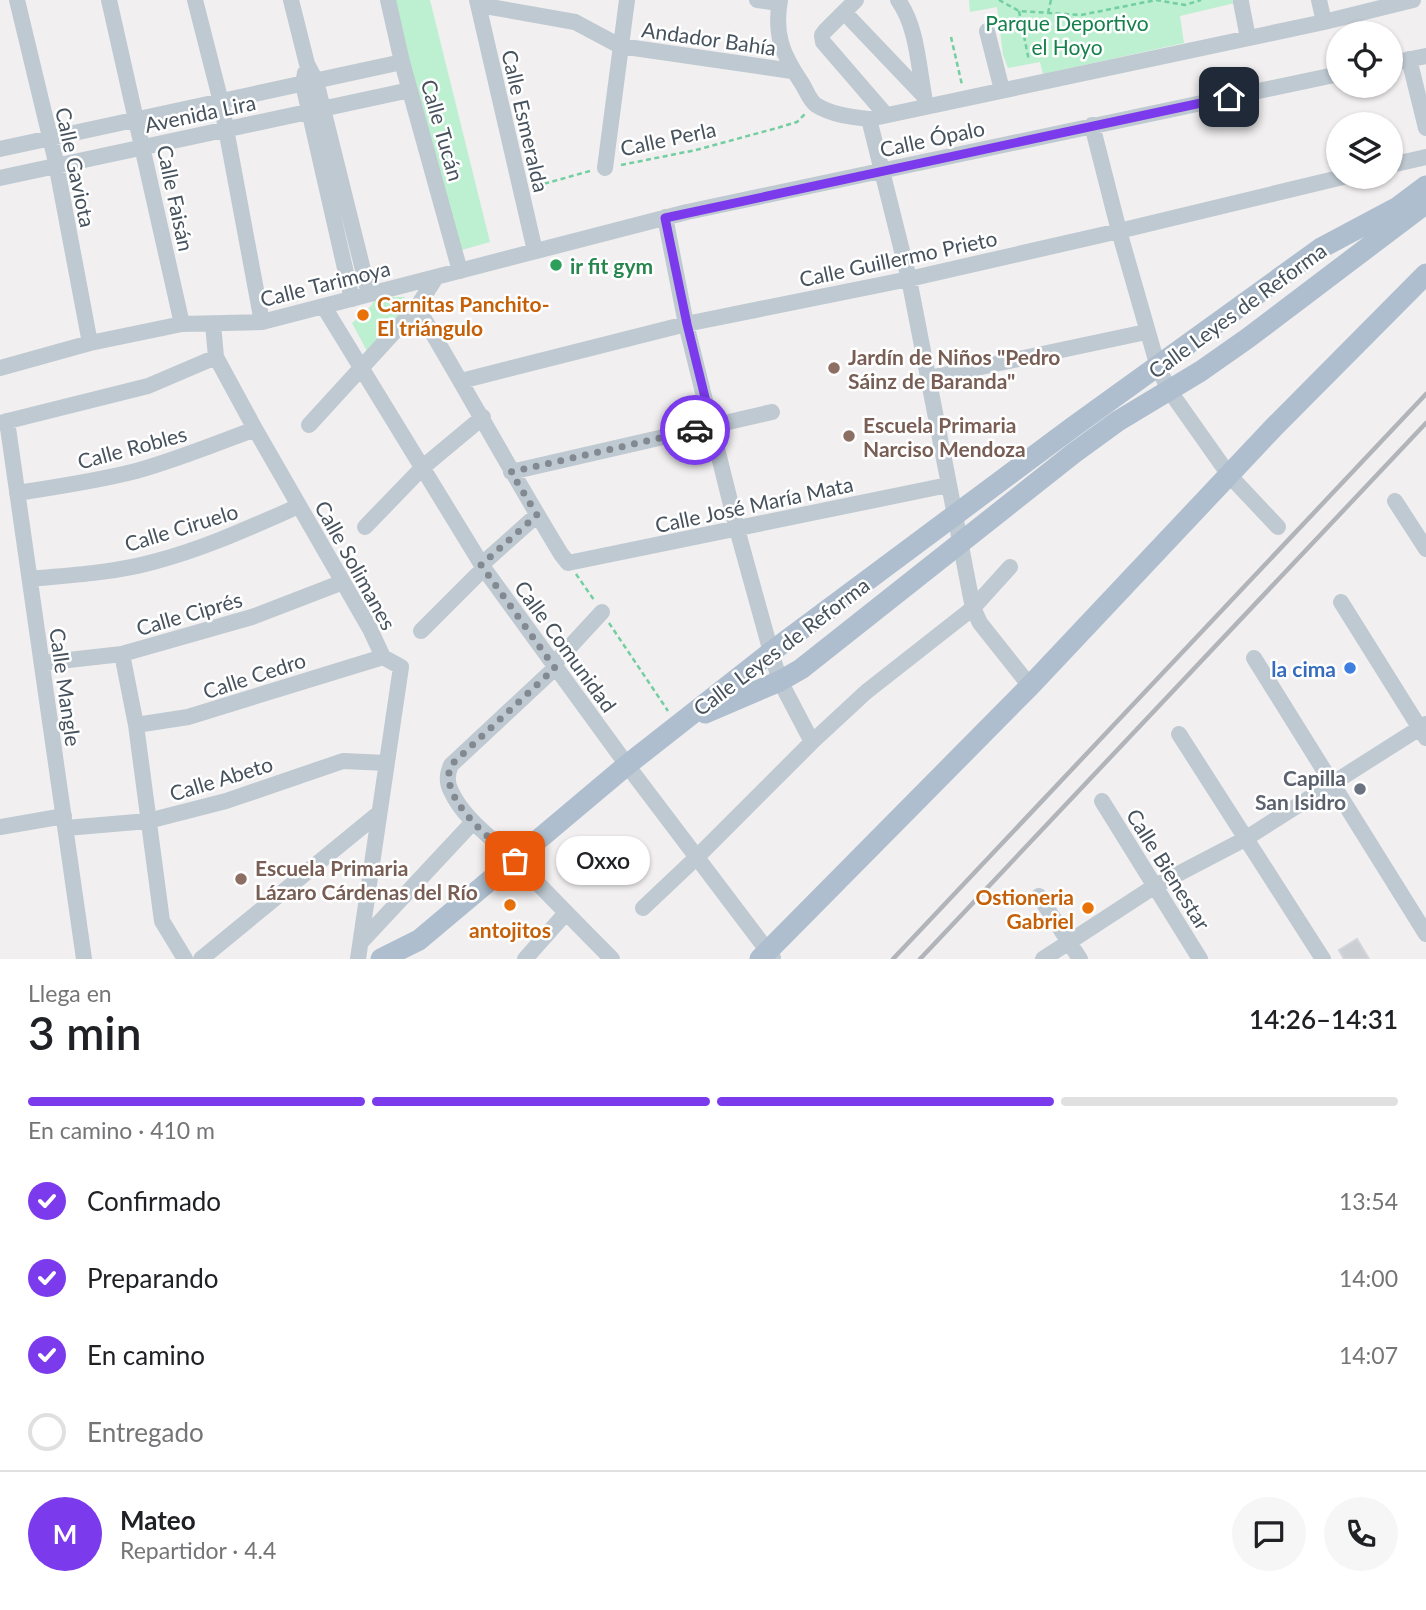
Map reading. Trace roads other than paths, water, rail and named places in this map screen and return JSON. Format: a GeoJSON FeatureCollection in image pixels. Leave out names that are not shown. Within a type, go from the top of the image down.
{"type":"FeatureCollection","features":[{"type":"Feature","properties":{"kind":"main road","name":"Calle Leyes de Reforma"},"geometry":{"type":"LineString","coordinates":[[678,725],[955,514],[1321,247],[1398,207],[1426,186]]}},
{"type":"Feature","properties":{"kind":"main road","name":"Calle Leyes de Reforma"},"geometry":{"type":"LineString","coordinates":[[678,725],[780,681],[828,649],[960,542],[1118,421],[1248,338],[1426,203]]}},
{"type":"Feature","properties":{"kind":"main road"},"geometry":{"type":"LineString","coordinates":[[767,956],[1030,686],[1275,426],[1426,274]]}},
{"type":"Feature","properties":{"kind":"main road"},"geometry":{"type":"LineString","coordinates":[[381,959],[419,940],[678,725]]}},
{"type":"Feature","properties":{"kind":"street","name":"Calle Gaviota"},"geometry":{"type":"LineString","coordinates":[[17,0],[56,166],[90,343]]}},
{"type":"Feature","properties":{"kind":"street","name":"Calle Faisán"},"geometry":{"type":"LineString","coordinates":[[109,0],[182,324]]}},
{"type":"Feature","properties":{"kind":"street"},"geometry":{"type":"LineString","coordinates":[[195,0],[221,102],[262,322]]}},
{"type":"Feature","properties":{"kind":"street"},"geometry":{"type":"LineString","coordinates":[[291,0],[316,110],[369,294]]}},
{"type":"Feature","properties":{"kind":"street","name":"Calle Tucán"},"geometry":{"type":"LineString","coordinates":[[388,0],[402,62],[460,271]]}},
{"type":"Feature","properties":{"kind":"street"},"geometry":{"type":"LineString","coordinates":[[606,168],[627,0]]}},
{"type":"Feature","properties":{"kind":"street"},"geometry":{"type":"LineString","coordinates":[[757,0],[780,2],[777,22],[780,40],[792,71],[813,103],[835,114],[869,119],[925,101],[965,98],[1324,22],[1408,1]]}},
{"type":"Feature","properties":{"kind":"street"},"geometry":{"type":"LineString","coordinates":[[856,0],[822,35],[823,42],[886,115]]}},
{"type":"Feature","properties":{"kind":"street"},"geometry":{"type":"LineString","coordinates":[[898,0],[907,12],[913,34],[925,101]]}},
{"type":"Feature","properties":{"kind":"street"},"geometry":{"type":"LineString","coordinates":[[1319,0],[1324,22]]}},
{"type":"Feature","properties":{"kind":"street","name":"Andador Bahía"},"geometry":{"type":"LineString","coordinates":[[478,2],[537,7],[575,22],[620,46],[792,71]]}},
{"type":"Feature","properties":{"kind":"street","name":"Calle Esmeralda"},"geometry":{"type":"LineString","coordinates":[[478,2],[535,251]]}},
{"type":"Feature","properties":{"kind":"street"},"geometry":{"type":"LineString","coordinates":[[1241,2],[1248,38]]}},
{"type":"Feature","properties":{"kind":"street"},"geometry":{"type":"LineString","coordinates":[[844,12],[925,101]]}},
{"type":"Feature","properties":{"kind":"street"},"geometry":{"type":"LineString","coordinates":[[988,32],[1002,90]]}},
{"type":"Feature","properties":{"kind":"street"},"geometry":{"type":"LineString","coordinates":[[1403,60],[1426,55]]}},
{"type":"Feature","properties":{"kind":"street"},"geometry":{"type":"LineString","coordinates":[[1409,59],[1426,128]]}},
{"type":"Feature","properties":{"kind":"street","name":"Avenida Lira"},"geometry":{"type":"LineString","coordinates":[[0,149],[402,62]]}},
{"type":"Feature","properties":{"kind":"street","name":"Calle Ópalo"},"geometry":{"type":"LineString","coordinates":[[535,251],[665,218],[880,170],[1326,77]]}},
{"type":"Feature","properties":{"kind":"street","name":"Avenida Lira"},"geometry":{"type":"LineString","coordinates":[[0,178],[410,90]]}},
{"type":"Feature","properties":{"kind":"street"},"geometry":{"type":"LineString","coordinates":[[316,110],[352,299]]}},
{"type":"Feature","properties":{"kind":"street"},"geometry":{"type":"LineString","coordinates":[[869,119],[909,279],[973,608],[980,623],[1030,686]]}},
{"type":"Feature","properties":{"kind":"street"},"geometry":{"type":"LineString","coordinates":[[1092,125],[1146,332],[1158,367],[1169,390],[1229,475],[1278,527]]}},
{"type":"Feature","properties":{"kind":"street"},"geometry":{"type":"LineString","coordinates":[[1403,162],[1426,157]]}},
{"type":"Feature","properties":{"kind":"street","name":"Calle Guillermo Prieto"},"geometry":{"type":"LineString","coordinates":[[461,381],[687,324],[909,279],[1326,181]]}},
{"type":"Feature","properties":{"kind":"street"},"geometry":{"type":"LineString","coordinates":[[665,218],[687,324],[737,529],[771,652],[780,681],[812,742]]}},
{"type":"Feature","properties":{"kind":"street","name":"Calle Tarimoya"},"geometry":{"type":"LineString","coordinates":[[0,365],[182,324],[262,322],[535,251]]}},
{"type":"Feature","properties":{"kind":"street"},"geometry":{"type":"LineString","coordinates":[[309,425],[417,307],[435,279]]}},
{"type":"Feature","properties":{"kind":"street","name":"Calle Comunidad"},"geometry":{"type":"LineString","coordinates":[[324,307],[482,566],[767,956]]}},
{"type":"Feature","properties":{"kind":"street"},"geometry":{"type":"LineString","coordinates":[[417,307],[483,417],[537,515],[482,566],[421,631]]}},
{"type":"Feature","properties":{"kind":"street","name":"Calle Solimanes"},"geometry":{"type":"LineString","coordinates":[[213,324],[216,357],[254,429],[370,629],[383,657],[401,667],[358,959]]}},
{"type":"Feature","properties":{"kind":"street"},"geometry":{"type":"LineString","coordinates":[[929,378],[1146,332]]}},
{"type":"Feature","properties":{"kind":"street"},"geometry":{"type":"LineString","coordinates":[[4,422],[148,386],[216,357]]}},
{"type":"Feature","properties":{"kind":"street"},"geometry":{"type":"LineString","coordinates":[[511,472],[772,412]]}},
{"type":"Feature","properties":{"kind":"street"},"geometry":{"type":"LineString","coordinates":[[365,527],[423,467],[483,417]]}},
{"type":"Feature","properties":{"kind":"street","name":"Calle Mangle"},"geometry":{"type":"LineString","coordinates":[[4,422],[18,493],[84,959]]}},
{"type":"Feature","properties":{"kind":"street","name":"Calle Robles"},"geometry":{"type":"LineString","coordinates":[[18,493],[137,470],[254,429]]}},
{"type":"Feature","properties":{"kind":"street","name":"Calle José María Mata"},"geometry":{"type":"LineString","coordinates":[[537,515],[568,563],[948,485]]}},
{"type":"Feature","properties":{"kind":"street"},"geometry":{"type":"LineString","coordinates":[[1395,501],[1426,549]]}},
{"type":"Feature","properties":{"kind":"street","name":"Calle Ciruelo"},"geometry":{"type":"LineString","coordinates":[[30,579],[152,563],[227,538],[299,506]]}},
{"type":"Feature","properties":{"kind":"street"},"geometry":{"type":"LineString","coordinates":[[643,908],[812,742],[866,692],[973,608],[1010,566]]}},
{"type":"Feature","properties":{"kind":"street","name":"Calle Ciprés"},"geometry":{"type":"LineString","coordinates":[[42,663],[122,654],[252,617],[343,582]]}},
{"type":"Feature","properties":{"kind":"street"},"geometry":{"type":"LineString","coordinates":[[1043,959],[1155,886],[1245,839],[1424,730],[1341,602]]}},
{"type":"Feature","properties":{"kind":"street"},"geometry":{"type":"LineString","coordinates":[[601,612],[554,666],[451,765],[448,773],[451,793],[473,822],[612,959]]}},
{"type":"Feature","properties":{"kind":"street"},"geometry":{"type":"LineString","coordinates":[[122,654],[136,725],[162,921],[185,959]]}},
{"type":"Feature","properties":{"kind":"street","name":"Calle Cedro"},"geometry":{"type":"LineString","coordinates":[[136,725],[188,718],[383,657]]}},
{"type":"Feature","properties":{"kind":"street"},"geometry":{"type":"LineString","coordinates":[[1254,658],[1426,934]]}},
{"type":"Feature","properties":{"kind":"street"},"geometry":{"type":"LineString","coordinates":[[1179,734],[1323,959]]}},
{"type":"Feature","properties":{"kind":"street","name":"Calle Abeto"},"geometry":{"type":"LineString","coordinates":[[0,827],[65,822],[148,821],[226,801],[343,761],[387,763]]}},
{"type":"Feature","properties":{"kind":"street","name":"Calle Bienestar"},"geometry":{"type":"LineString","coordinates":[[1102,800],[1200,959]]}},
{"type":"Feature","properties":{"kind":"street"},"geometry":{"type":"LineString","coordinates":[[201,959],[379,813]]}},
{"type":"Feature","properties":{"kind":"street"},"geometry":{"type":"LineString","coordinates":[[361,942],[473,822]]}},
{"type":"Feature","properties":{"kind":"street"},"geometry":{"type":"LineString","coordinates":[[1039,897],[1080,959]]}},
{"type":"Feature","properties":{"kind":"street"},"geometry":{"type":"LineString","coordinates":[[525,959],[565,914]]}},
{"type":"Feature","properties":{"kind":"railway"},"geometry":{"type":"LineString","coordinates":[[893,959],[1426,394]]}},
{"type":"Feature","properties":{"kind":"railway"},"geometry":{"type":"LineString","coordinates":[[920,959],[1426,423]]}},
{"type":"Feature","properties":{"kind":"place","name":"ir fit gym"},"geometry":{"type":"Point","coordinates":[556,265]}},
{"type":"Feature","properties":{"kind":"place","name":"Carnitas Panchito- El triángulo"},"geometry":{"type":"Point","coordinates":[363,315]}},
{"type":"Feature","properties":{"kind":"place","name":"Jardín de Niños \"Pedro Sáinz de Baranda\""},"geometry":{"type":"Point","coordinates":[834,368]}},
{"type":"Feature","properties":{"kind":"place","name":"Escuela Primaria Narciso Mendoza"},"geometry":{"type":"Point","coordinates":[849,436]}},
{"type":"Feature","properties":{"kind":"place","name":"la cima"},"geometry":{"type":"Point","coordinates":[1350,668]}},
{"type":"Feature","properties":{"kind":"place","name":"Capilla San Isidro"},"geometry":{"type":"Point","coordinates":[1360,789]}},
{"type":"Feature","properties":{"kind":"place","name":"Oxxo"},"geometry":{"type":"Point","coordinates":[515,861]}},
{"type":"Feature","properties":{"kind":"place","name":"Escuela Primaria Lázaro Cárdenas del Río"},"geometry":{"type":"Point","coordinates":[241,879]}},
{"type":"Feature","properties":{"kind":"place","name":"antojitos"},"geometry":{"type":"Point","coordinates":[510,905]}},
{"type":"Feature","properties":{"kind":"place","name":"Ostioneria Gabriel"},"geometry":{"type":"Point","coordinates":[1088,908]}},
{"type":"Feature","properties":{"kind":"park label","name":"Parque Deportivo el Hoyo"},"geometry":{"type":"Point","coordinates":[1067,34]}}]}
